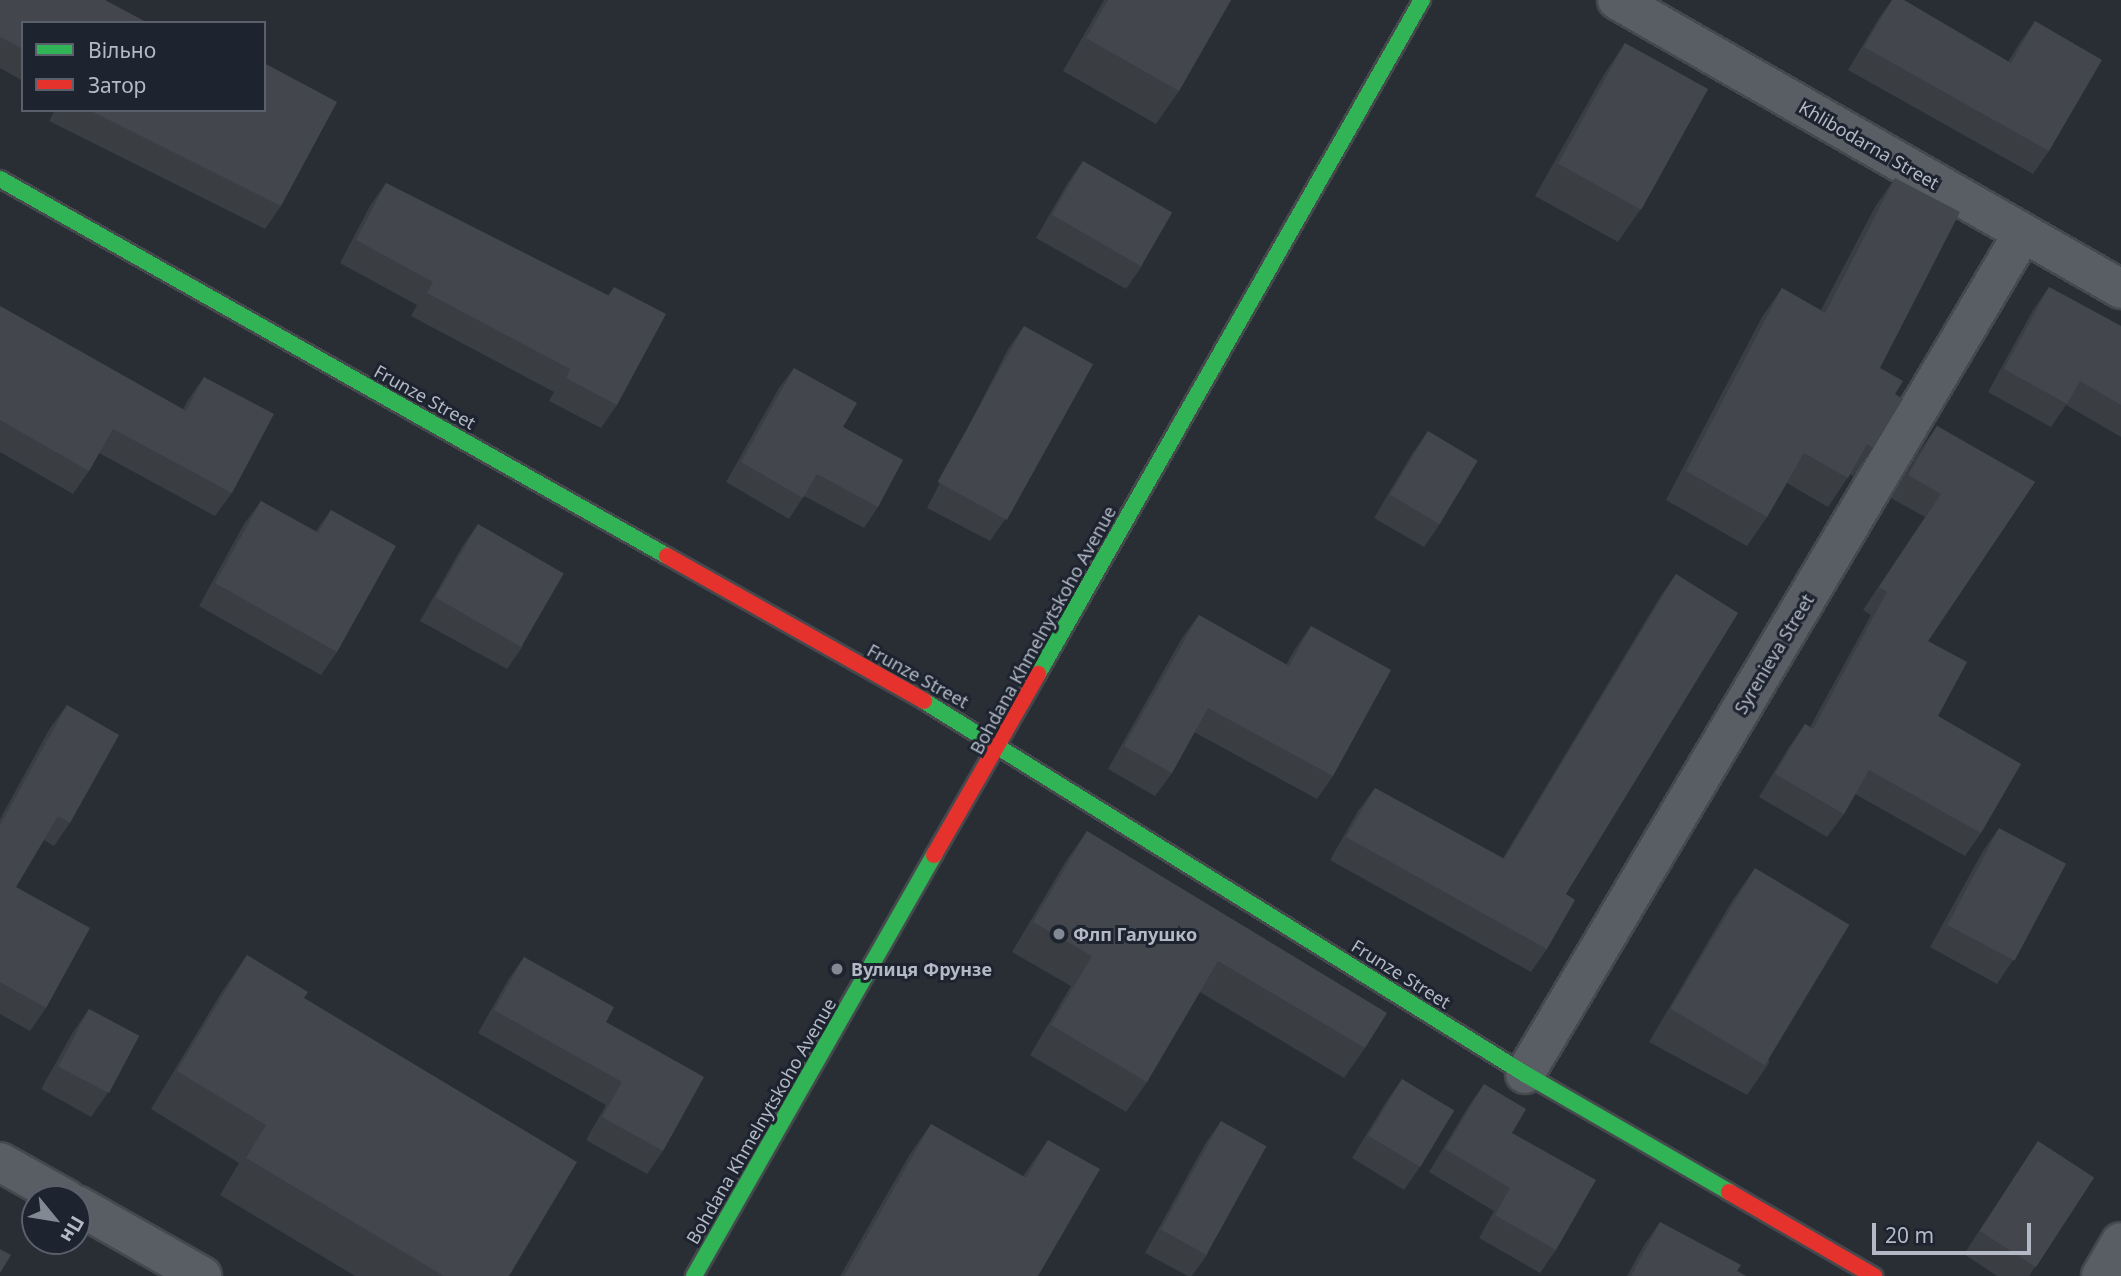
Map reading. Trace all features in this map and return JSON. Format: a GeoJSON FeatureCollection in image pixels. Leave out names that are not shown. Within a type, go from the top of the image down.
{"type":"FeatureCollection","features":[{"type":"Feature","properties":{"kind":"street","name":"Bohdana Khmelnytskoho Avenue"},"geometry":{"type":"LineString","coordinates":[[694,1276],[1001,745],[1422,0]]}},
{"type":"Feature","properties":{"kind":"street","name":"Khlibodarna Street"},"geometry":{"type":"LineString","coordinates":[[1617,0],[2121,289]]}},
{"type":"Feature","properties":{"kind":"street","name":"Frunze Street"},"geometry":{"type":"LineString","coordinates":[[0,179],[1001,745],[1525,1074],[1874,1276]]}},
{"type":"Feature","properties":{"kind":"street","name":"Syrenieva Street"},"geometry":{"type":"LineString","coordinates":[[1525,1074],[2022,233]]}},
{"type":"Feature","properties":{"kind":"street"},"geometry":{"type":"LineString","coordinates":[[0,1162],[41,1185]]}},
{"type":"Feature","properties":{"kind":"street"},"geometry":{"type":"LineString","coordinates":[[91,1213],[202,1276]]}},
{"type":"Feature","properties":{"kind":"street"},"geometry":{"type":"LineString","coordinates":[[2101,1276],[2121,1242]]}},
{"type":"Feature","properties":{"kind":"building"},"geometry":{"type":"Polygon","coordinates":[[[0,0],[105,0],[144,21],[21,21],[21,48],[0,37],[0,0]]]}},
{"type":"Feature","properties":{"kind":"building"},"geometry":{"type":"Polygon","coordinates":[[[1108,0],[1231,0],[1179,91],[1086,38],[1108,0]]]}},
{"type":"Feature","properties":{"kind":"building"},"geometry":{"type":"Polygon","coordinates":[[[1892,0],[1904,0],[2011,63],[2035,21],[2102,60],[2049,151],[1864,47],[1892,0]]]}},
{"type":"Feature","properties":{"kind":"building"},"geometry":{"type":"Polygon","coordinates":[[[1625,43],[1708,89],[1641,210],[1558,164],[1625,43]]]}},
{"type":"Feature","properties":{"kind":"building"},"geometry":{"type":"Polygon","coordinates":[[[266,64],[337,102],[281,206],[93,112],[266,112],[266,64]]]}},
{"type":"Feature","properties":{"kind":"building"},"geometry":{"type":"Polygon","coordinates":[[[1083,161],[1172,212],[1141,266],[1052,215],[1083,161]]]}},
{"type":"Feature","properties":{"kind":"building"},"geometry":{"type":"Polygon","coordinates":[[[1895,178],[1960,212],[1880,368],[1903,381],[1895,394],[1903,399],[1873,448],[1867,444],[1848,478],[1804,453],[1767,517],[1686,471],[1782,288],[1825,313],[1895,178]]]}},
{"type":"Feature","properties":{"kind":"building"},"geometry":{"type":"Polygon","coordinates":[[[386,183],[609,296],[614,287],[666,314],[617,405],[566,378],[570,369],[427,293],[433,282],[356,240],[386,183]]]}},
{"type":"Feature","properties":{"kind":"building"},"geometry":{"type":"Polygon","coordinates":[[[2049,287],[2121,326],[2121,405],[2080,381],[2067,404],[2004,369],[2049,287]]]}},
{"type":"Feature","properties":{"kind":"building"},"geometry":{"type":"Polygon","coordinates":[[[0,306],[186,411],[204,377],[274,414],[232,493],[113,429],[89,471],[0,420],[0,306]]]}},
{"type":"Feature","properties":{"kind":"building"},"geometry":{"type":"Polygon","coordinates":[[[1024,326],[1093,364],[1007,520],[938,482],[1024,326]]]}},
{"type":"Feature","properties":{"kind":"building"},"geometry":{"type":"Polygon","coordinates":[[[794,368],[857,403],[843,427],[903,460],[878,507],[817,474],[803,498],[741,462],[794,368]]]}},
{"type":"Feature","properties":{"kind":"building"},"geometry":{"type":"Polygon","coordinates":[[[1937,426],[2035,482],[1928,641],[1967,662],[1938,716],[2021,764],[1981,833],[1869,770],[1844,814],[1775,774],[1805,724],[1813,729],[1887,592],[1879,587],[1941,494],[1908,475],[1937,426]]]}},
{"type":"Feature","properties":{"kind":"building"},"geometry":{"type":"Polygon","coordinates":[[[1428,431],[1478,461],[1440,524],[1390,494],[1428,431]]]}},
{"type":"Feature","properties":{"kind":"building"},"geometry":{"type":"Polygon","coordinates":[[[261,501],[318,533],[331,510],[396,546],[337,652],[215,583],[261,501]]]}},
{"type":"Feature","properties":{"kind":"building"},"geometry":{"type":"Polygon","coordinates":[[[478,524],[564,574],[521,647],[436,598],[478,524]]]}},
{"type":"Feature","properties":{"kind":"building"},"geometry":{"type":"Polygon","coordinates":[[[1676,574],[1738,613],[1566,894],[1575,900],[1547,949],[1346,837],[1375,788],[1504,859],[1676,574]]]}},
{"type":"Feature","properties":{"kind":"building"},"geometry":{"type":"Polygon","coordinates":[[[1199,615],[1289,666],[1311,626],[1391,670],[1333,776],[1208,708],[1172,773],[1124,746],[1199,615]]]}},
{"type":"Feature","properties":{"kind":"building"},"geometry":{"type":"Polygon","coordinates":[[[67,705],[119,735],[70,823],[58,816],[16,887],[90,928],[46,1008],[0,982],[0,825],[67,705]]]}},
{"type":"Feature","properties":{"kind":"building"},"geometry":{"type":"Polygon","coordinates":[[[1999,828],[2066,864],[2014,961],[1947,925],[1999,828]]]}},
{"type":"Feature","properties":{"kind":"building"},"geometry":{"type":"Polygon","coordinates":[[[1087,831],[1387,1013],[1365,1048],[1218,961],[1147,1082],[1051,1025],[1092,956],[1033,922],[1087,831]]]}},
{"type":"Feature","properties":{"kind":"building"},"geometry":{"type":"Polygon","coordinates":[[[1755,868],[1849,925],[1765,1065],[1671,1009],[1755,868]]]}},
{"type":"Feature","properties":{"kind":"building"},"geometry":{"type":"Polygon","coordinates":[[[247,955],[308,992],[304,998],[577,1162],[509,1276],[444,1276],[246,1158],[266,1125],[177,1071],[247,955]]]}},
{"type":"Feature","properties":{"kind":"building"},"geometry":{"type":"Polygon","coordinates":[[[524,957],[614,1007],[606,1022],[704,1077],[663,1151],[602,1117],[622,1082],[494,1010],[524,957]]]}},
{"type":"Feature","properties":{"kind":"building"},"geometry":{"type":"Polygon","coordinates":[[[89,1009],[139,1036],[109,1093],[58,1066],[89,1009]]]}},
{"type":"Feature","properties":{"kind":"building"},"geometry":{"type":"Polygon","coordinates":[[[1402,1079],[1454,1110],[1420,1167],[1368,1136],[1402,1079]]]}},
{"type":"Feature","properties":{"kind":"building"},"geometry":{"type":"Polygon","coordinates":[[[1484,1084],[1526,1109],[1512,1133],[1596,1180],[1556,1250],[1495,1215],[1510,1188],[1445,1149],[1484,1084]]]}},
{"type":"Feature","properties":{"kind":"building"},"geometry":{"type":"Polygon","coordinates":[[[1221,1121],[1266,1146],[1206,1255],[1161,1229],[1221,1121]]]}},
{"type":"Feature","properties":{"kind":"building"},"geometry":{"type":"Polygon","coordinates":[[[931,1124],[1026,1178],[1048,1140],[1100,1169],[1038,1276],[844,1276],[931,1124]]]}},
{"type":"Feature","properties":{"kind":"building"},"geometry":{"type":"Polygon","coordinates":[[[2038,1141],[2094,1177],[2036,1267],[1980,1231],[2038,1141]]]}},
{"type":"Feature","properties":{"kind":"building"},"geometry":{"type":"Polygon","coordinates":[[[1660,1222],[1741,1265],[1737,1271],[1746,1276],[1631,1276],[1660,1222]]]}},
{"type":"Feature","properties":{"kind":"building"},"geometry":{"type":"Polygon","coordinates":[[[0,1249],[11,1255],[0,1273],[0,1249]]]}},
{"type":"Feature","properties":{"kind":"traffic: fast"},"geometry":{"type":"LineString","coordinates":[[1038,674],[1422,0]]}},
{"type":"Feature","properties":{"kind":"traffic: fast"},"geometry":{"type":"LineString","coordinates":[[0,179],[667,556]]}},
{"type":"Feature","properties":{"kind":"traffic: fast"},"geometry":{"type":"LineString","coordinates":[[924,701],[1525,1074],[1729,1192]]}},
{"type":"Feature","properties":{"kind":"traffic: fast"},"geometry":{"type":"LineString","coordinates":[[694,1276],[934,855]]}},
{"type":"Feature","properties":{"kind":"traffic: jam"},"geometry":{"type":"LineString","coordinates":[[667,556],[924,701]]}},
{"type":"Feature","properties":{"kind":"traffic: jam"},"geometry":{"type":"LineString","coordinates":[[934,855],[1038,674]]}},
{"type":"Feature","properties":{"kind":"traffic: jam"},"geometry":{"type":"LineString","coordinates":[[1729,1192],[1874,1276]]}},
{"type":"Feature","properties":{"kind":"place","name":"Флп Галушко"},"geometry":{"type":"Point","coordinates":[1059,934]}},
{"type":"Feature","properties":{"kind":"place","name":"Вулиця Фрунзе"},"geometry":{"type":"Point","coordinates":[837,969]}}]}
